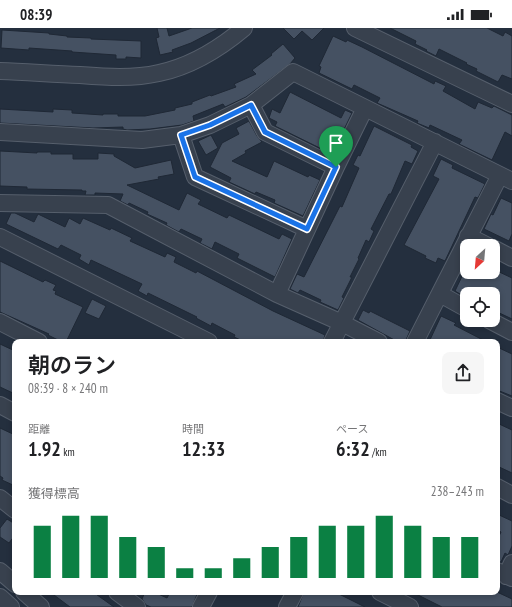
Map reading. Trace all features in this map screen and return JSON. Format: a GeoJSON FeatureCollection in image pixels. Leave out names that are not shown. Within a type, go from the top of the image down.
{"type":"FeatureCollection","features":[{"type":"Feature","properties":{"kind":"street"},"geometry":{"type":"LineString","coordinates":[[0,71],[107,77],[137,77],[159,73],[186,65],[207,56],[228,42],[244,28]]}},
{"type":"Feature","properties":{"kind":"street"},"geometry":{"type":"LineString","coordinates":[[355,28],[512,104]]}},
{"type":"Feature","properties":{"kind":"street"},"geometry":{"type":"LineString","coordinates":[[0,132],[142,140],[181,135],[210,125],[251,105],[293,72],[435,142],[506,178],[468,236],[417,339]]}},
{"type":"Feature","properties":{"kind":"street"},"geometry":{"type":"LineString","coordinates":[[251,105],[265,132],[336,167]]}},
{"type":"Feature","properties":{"kind":"street"},"geometry":{"type":"LineString","coordinates":[[277,294],[336,167],[366,108]]}},
{"type":"Feature","properties":{"kind":"street"},"geometry":{"type":"LineString","coordinates":[[181,135],[195,177],[307,229]]}},
{"type":"Feature","properties":{"kind":"street"},"geometry":{"type":"LineString","coordinates":[[334,339],[435,142]]}},
{"type":"Feature","properties":{"kind":"street"},"geometry":{"type":"LineString","coordinates":[[0,203],[108,205],[277,294],[342,323],[373,339]]}},
{"type":"Feature","properties":{"kind":"street"},"geometry":{"type":"LineString","coordinates":[[468,236],[474,239]]}},
{"type":"Feature","properties":{"kind":"street"},"geometry":{"type":"LineString","coordinates":[[0,237],[202,339]]}},
{"type":"Feature","properties":{"kind":"street"},"geometry":{"type":"LineString","coordinates":[[500,252],[512,258]]}},
{"type":"Feature","properties":{"kind":"street"},"geometry":{"type":"LineString","coordinates":[[440,294],[460,305]]}},
{"type":"Feature","properties":{"kind":"street"},"geometry":{"type":"LineString","coordinates":[[0,322],[33,339]]}},
{"type":"Feature","properties":{"kind":"street"},"geometry":{"type":"LineString","coordinates":[[500,326],[512,332]]}},
{"type":"Feature","properties":{"kind":"street"},"geometry":{"type":"LineString","coordinates":[[500,402],[512,408]]}},
{"type":"Feature","properties":{"kind":"street"},"geometry":{"type":"LineString","coordinates":[[0,405],[12,411]]}},
{"type":"Feature","properties":{"kind":"street"},"geometry":{"type":"LineString","coordinates":[[500,489],[512,495]]}},
{"type":"Feature","properties":{"kind":"street"},"geometry":{"type":"LineString","coordinates":[[0,498],[12,508]]}},
{"type":"Feature","properties":{"kind":"street"},"geometry":{"type":"LineString","coordinates":[[0,571],[12,581]]}},
{"type":"Feature","properties":{"kind":"street"},"geometry":{"type":"LineString","coordinates":[[27,595],[41,607]]}},
{"type":"Feature","properties":{"kind":"street"},"geometry":{"type":"LineString","coordinates":[[201,607],[207,595]]}},
{"type":"Feature","properties":{"kind":"street"},"geometry":{"type":"LineString","coordinates":[[287,607],[293,595]]}},
{"type":"Feature","properties":{"kind":"street"},"geometry":{"type":"LineString","coordinates":[[386,595],[410,607]]}},
{"type":"Feature","properties":{"kind":"street"},"geometry":{"type":"LineString","coordinates":[[0,596],[11,607]]}},
{"type":"Feature","properties":{"kind":"building"},"geometry":{"type":"Polygon","coordinates":[[[157,28],[167,28],[169,36],[192,28],[220,28],[191,43],[172,50],[173,52],[160,55],[156,38],[159,37],[157,28]]]}},
{"type":"Feature","properties":{"kind":"building"},"geometry":{"type":"Polygon","coordinates":[[[283,28],[324,28],[312,40],[302,31],[294,39],[283,28]]]}},
{"type":"Feature","properties":{"kind":"building"},"geometry":{"type":"Polygon","coordinates":[[[390,28],[487,28],[503,36],[505,32],[512,36],[512,79],[502,75],[498,82],[476,71],[477,69],[466,64],[467,63],[439,49],[436,56],[426,51],[427,50],[415,44],[416,41],[390,28]]]}},
{"type":"Feature","properties":{"kind":"building"},"geometry":{"type":"Polygon","coordinates":[[[2,30],[49,33],[67,37],[91,39],[141,41],[141,58],[126,57],[126,59],[116,59],[116,55],[29,48],[29,50],[1,48],[2,30]]]}},
{"type":"Feature","properties":{"kind":"building"},"geometry":{"type":"Polygon","coordinates":[[[333,36],[346,42],[347,40],[362,47],[434,84],[435,81],[446,86],[443,91],[475,109],[478,102],[492,108],[494,106],[512,115],[512,136],[505,132],[492,160],[459,144],[462,140],[430,125],[429,128],[417,123],[418,121],[377,103],[380,98],[354,85],[352,89],[319,73],[321,67],[319,66],[333,36]]]}},
{"type":"Feature","properties":{"kind":"building"},"geometry":{"type":"Polygon","coordinates":[[[283,44],[295,58],[290,64],[246,97],[225,107],[223,104],[193,116],[194,121],[182,125],[127,130],[123,129],[123,127],[93,128],[0,123],[0,109],[53,112],[53,109],[72,110],[72,113],[103,115],[118,114],[118,116],[145,116],[175,110],[175,108],[192,104],[192,102],[210,95],[211,96],[236,87],[234,84],[256,74],[252,70],[272,55],[271,54],[283,44]]]}},
{"type":"Feature","properties":{"kind":"building"},"geometry":{"type":"Polygon","coordinates":[[[290,92],[341,118],[345,110],[352,113],[332,154],[275,126],[277,122],[269,118],[272,109],[280,113],[290,92]]]}},
{"type":"Feature","properties":{"kind":"building"},"geometry":{"type":"Polygon","coordinates":[[[249,121],[262,142],[245,151],[246,153],[232,161],[267,177],[274,161],[308,177],[309,175],[320,180],[303,216],[274,203],[275,200],[256,192],[255,194],[229,182],[231,178],[210,167],[222,143],[239,134],[236,128],[249,121]]]}},
{"type":"Feature","properties":{"kind":"building"},"geometry":{"type":"Polygon","coordinates":[[[374,126],[412,145],[411,147],[418,151],[412,164],[405,161],[391,194],[389,194],[371,229],[374,231],[369,242],[366,240],[338,310],[320,302],[321,300],[300,290],[298,293],[290,289],[297,274],[304,277],[340,206],[342,207],[359,168],[353,165],[358,155],[360,156],[374,126]]]}},
{"type":"Feature","properties":{"kind":"building"},"geometry":{"type":"Polygon","coordinates":[[[211,135],[218,148],[206,155],[198,141],[211,135]]]}},
{"type":"Feature","properties":{"kind":"building"},"geometry":{"type":"Polygon","coordinates":[[[0,151],[73,154],[73,159],[98,159],[98,153],[114,154],[114,156],[135,168],[171,160],[174,174],[158,177],[159,179],[127,185],[179,210],[187,193],[201,200],[198,204],[227,218],[229,215],[279,239],[282,234],[292,239],[275,277],[237,258],[239,254],[215,242],[212,249],[200,243],[202,239],[181,229],[179,232],[166,225],[167,223],[147,214],[148,212],[129,203],[128,205],[120,201],[123,194],[95,193],[95,195],[85,195],[86,191],[82,190],[27,189],[27,187],[0,186],[0,151]]]}},
{"type":"Feature","properties":{"kind":"building"},"geometry":{"type":"Polygon","coordinates":[[[441,159],[453,165],[452,168],[485,184],[478,198],[475,197],[445,261],[438,258],[436,263],[404,245],[439,179],[433,176],[441,159]]]}},
{"type":"Feature","properties":{"kind":"building"},"geometry":{"type":"Polygon","coordinates":[[[501,198],[512,203],[512,234],[509,241],[484,229],[501,198]]]}},
{"type":"Feature","properties":{"kind":"building"},"geometry":{"type":"Polygon","coordinates":[[[11,213],[15,213],[34,222],[38,214],[65,227],[69,218],[80,224],[83,218],[110,230],[111,228],[132,238],[130,241],[165,257],[167,253],[176,257],[174,262],[196,273],[197,271],[273,311],[325,335],[324,339],[238,339],[234,337],[235,335],[212,323],[211,326],[196,318],[197,317],[148,293],[147,296],[138,291],[142,284],[91,260],[89,265],[79,259],[81,255],[61,245],[58,249],[6,224],[11,213]]]}},
{"type":"Feature","properties":{"kind":"building"},"geometry":{"type":"Polygon","coordinates":[[[0,261],[43,282],[45,280],[56,285],[53,290],[56,291],[55,294],[83,307],[67,339],[56,339],[48,335],[49,334],[0,312],[0,261]]]}},
{"type":"Feature","properties":{"kind":"building"},"geometry":{"type":"Polygon","coordinates":[[[500,272],[512,278],[512,319],[500,313],[500,287],[460,287],[460,294],[455,291],[461,279],[500,279],[500,272]]]}},
{"type":"Feature","properties":{"kind":"building"},"geometry":{"type":"Polygon","coordinates":[[[92,299],[106,306],[99,319],[85,313],[92,299]]]}},
{"type":"Feature","properties":{"kind":"building"},"geometry":{"type":"Polygon","coordinates":[[[363,310],[369,313],[370,311],[410,331],[406,339],[393,339],[358,320],[363,310]]]}},
{"type":"Feature","properties":{"kind":"building"},"geometry":{"type":"Polygon","coordinates":[[[441,316],[456,323],[454,325],[481,339],[430,339],[441,316]]]}},
{"type":"Feature","properties":{"kind":"building"},"geometry":{"type":"Polygon","coordinates":[[[0,344],[12,350],[12,393],[0,387],[0,344]]]}},
{"type":"Feature","properties":{"kind":"building"},"geometry":{"type":"Polygon","coordinates":[[[500,348],[512,354],[512,396],[500,391],[500,348]]]}},
{"type":"Feature","properties":{"kind":"building"},"geometry":{"type":"Polygon","coordinates":[[[500,424],[512,430],[512,473],[500,467],[500,424]]]}},
{"type":"Feature","properties":{"kind":"building"},"geometry":{"type":"Polygon","coordinates":[[[0,428],[12,434],[12,485],[2,480],[3,478],[0,476],[0,428]]]}},
{"type":"Feature","properties":{"kind":"building"},"geometry":{"type":"Polygon","coordinates":[[[500,515],[512,521],[512,546],[508,555],[505,553],[500,562],[500,534],[500,515]]]}},
{"type":"Feature","properties":{"kind":"building"},"geometry":{"type":"Polygon","coordinates":[[[7,519],[12,522],[12,539],[9,543],[0,537],[0,528],[7,519]]]}},
{"type":"Feature","properties":{"kind":"building"},"geometry":{"type":"Polygon","coordinates":[[[500,593],[512,599],[512,607],[442,607],[418,595],[500,595],[500,593]]]}},
{"type":"Feature","properties":{"kind":"building"},"geometry":{"type":"Polygon","coordinates":[[[54,595],[97,595],[114,607],[70,607],[54,595]]]}},
{"type":"Feature","properties":{"kind":"building"},"geometry":{"type":"Polygon","coordinates":[[[144,595],[160,595],[167,598],[168,595],[197,595],[192,607],[151,607],[146,605],[142,599],[144,595]]]}},
{"type":"Feature","properties":{"kind":"building"},"geometry":{"type":"Polygon","coordinates":[[[303,595],[341,595],[365,607],[298,607],[303,595]]]}},
{"type":"Feature","properties":{"kind":"route"},"geometry":{"type":"LineString","coordinates":[[251,105],[265,132],[336,167],[307,229],[195,177],[181,135],[210,125],[251,105]]}}]}
